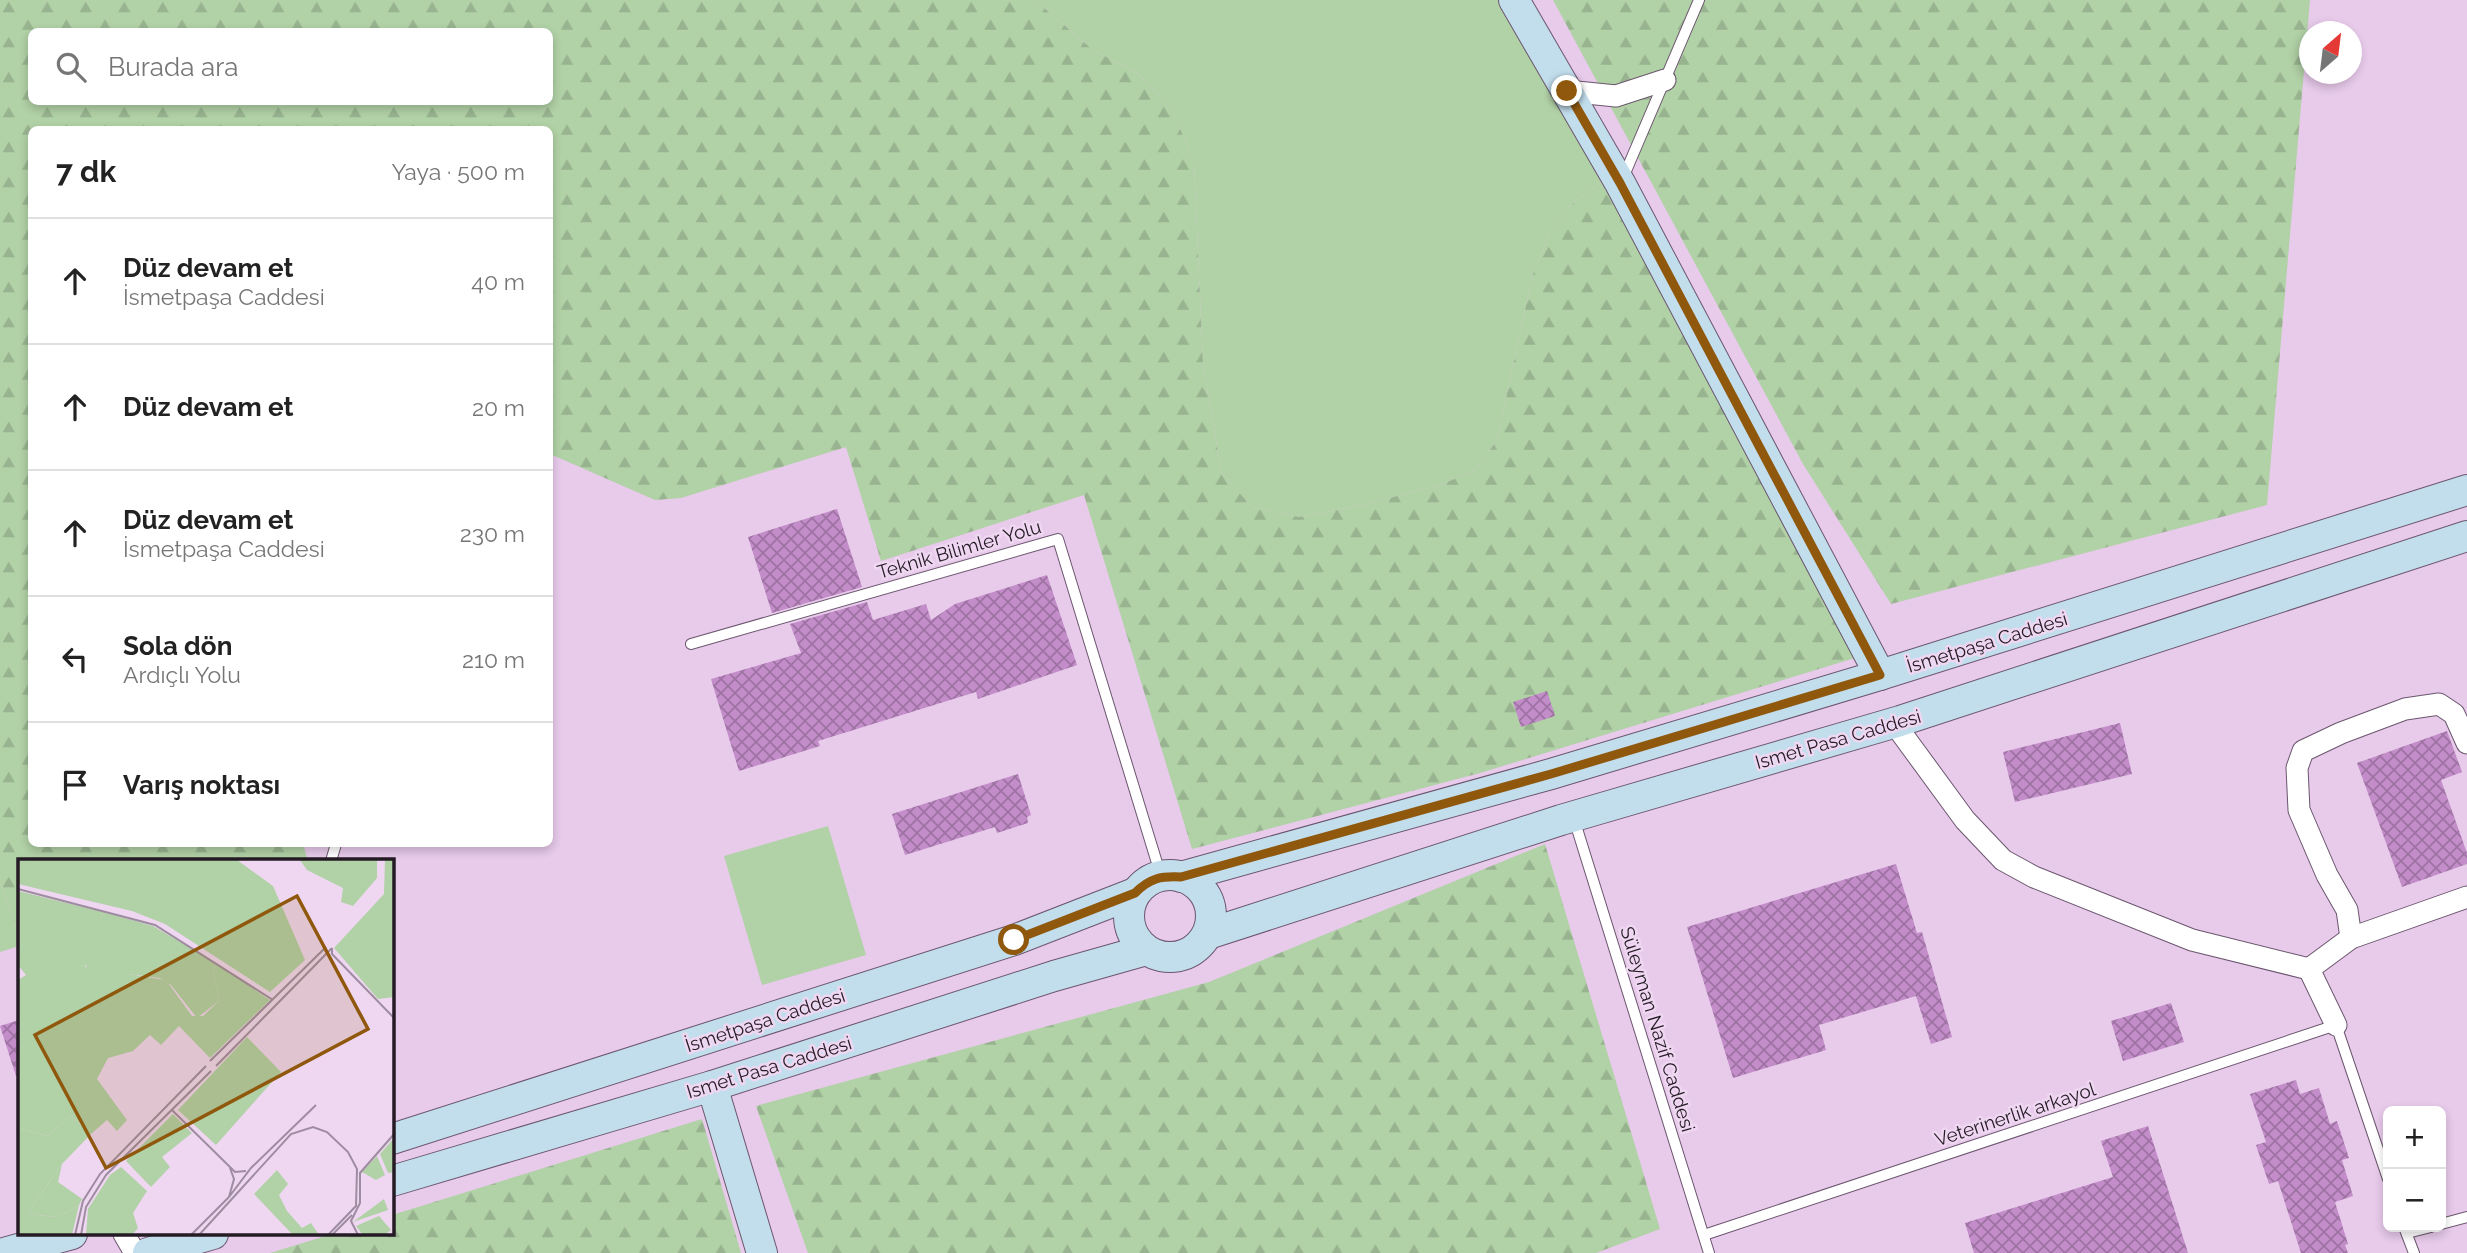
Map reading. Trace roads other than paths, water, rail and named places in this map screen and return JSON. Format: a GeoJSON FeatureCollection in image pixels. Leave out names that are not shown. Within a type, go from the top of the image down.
{"type":"FeatureCollection","features":[{"type":"Feature","properties":{"kind":"main road"},"geometry":{"type":"LineString","coordinates":[[1514,0],[1620,183],[1880,675]]}},
{"type":"Feature","properties":{"kind":"main road","name":"İsmetpaşa Caddesi"},"geometry":{"type":"LineString","coordinates":[[1171,876],[1551,774],[1880,675],[2467,491]]}},
{"type":"Feature","properties":{"kind":"main road","name":"Ismet Pasa Caddesi"},"geometry":{"type":"LineString","coordinates":[[1208,934],[1573,816],[1894,723],[2467,536]]}},
{"type":"Feature","properties":{"kind":"main road"},"geometry":{"type":"LineString","coordinates":[[1171,876],[1194,883],[1204,893],[1210,906],[1211,921],[1208,934],[1199,946],[1188,954],[1174,958],[1159,956],[1146,950],[1131,930],[1129,918],[1135,893],[1146,882],[1171,876]]}},
{"type":"Feature","properties":{"kind":"main road","name":"İsmetpaşa Caddesi"},"geometry":{"type":"LineString","coordinates":[[394,1138],[1014,940],[1135,893]]}},
{"type":"Feature","properties":{"kind":"main road","name":"Ismet Pasa Caddesi"},"geometry":{"type":"LineString","coordinates":[[394,1180],[712,1086],[1054,976],[1146,950]]}},
{"type":"Feature","properties":{"kind":"main road"},"geometry":{"type":"LineString","coordinates":[[712,1086],[762,1253]]}},
{"type":"Feature","properties":{"kind":"main road"},"geometry":{"type":"LineString","coordinates":[[4,1253],[65,1236]]}},
{"type":"Feature","properties":{"kind":"main road"},"geometry":{"type":"LineString","coordinates":[[148,1253],[206,1236]]}},
{"type":"Feature","properties":{"kind":"street"},"geometry":{"type":"LineString","coordinates":[[1567,91],[1616,96],[1665,80]]}},
{"type":"Feature","properties":{"kind":"street"},"geometry":{"type":"LineString","coordinates":[[2351,938],[2347,910],[2299,810],[2297,768],[2303,751],[2341,733],[2405,709],[2439,704],[2454,714],[2467,743]]}},
{"type":"Feature","properties":{"kind":"street"},"geometry":{"type":"LineString","coordinates":[[1894,723],[1965,820],[2003,860],[2013,866],[2034,877],[2192,940],[2309,969]]}},
{"type":"Feature","properties":{"kind":"street"},"geometry":{"type":"LineString","coordinates":[[2309,969],[2351,938],[2467,897]]}},
{"type":"Feature","properties":{"kind":"street"},"geometry":{"type":"LineString","coordinates":[[2309,969],[2336,1026]]}},
{"type":"Feature","properties":{"kind":"street"},"geometry":{"type":"LineString","coordinates":[[125,1236],[135,1253]]}},
{"type":"Feature","properties":{"kind":"lane"},"geometry":{"type":"LineString","coordinates":[[1620,183],[1699,0]]}},
{"type":"Feature","properties":{"kind":"lane","name":"Teknik Bilimler Yolu"},"geometry":{"type":"LineString","coordinates":[[691,644],[1058,539],[1171,876]]}},
{"type":"Feature","properties":{"kind":"lane","name":"Süleyman Nazif Caddesi"},"geometry":{"type":"LineString","coordinates":[[1573,816],[1709,1253]]}},
{"type":"Feature","properties":{"kind":"lane"},"geometry":{"type":"LineString","coordinates":[[2336,1026],[2385,1169]]}},
{"type":"Feature","properties":{"kind":"lane","name":"Veterinerlik arkayol"},"geometry":{"type":"LineString","coordinates":[[1704,1235],[2336,1026]]}},
{"type":"Feature","properties":{"kind":"lane"},"geometry":{"type":"LineString","coordinates":[[2446,1223],[2467,1217]]}},
{"type":"Feature","properties":{"kind":"lane"},"geometry":{"type":"LineString","coordinates":[[2407,1232],[2414,1253]]}}]}
